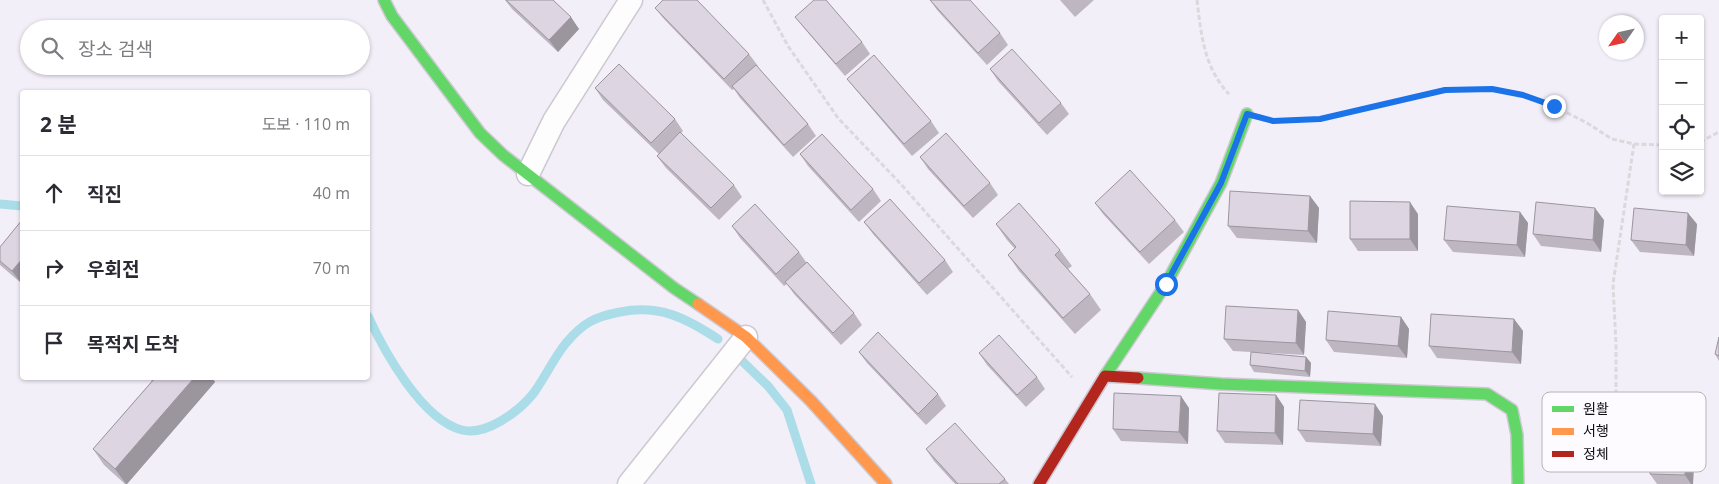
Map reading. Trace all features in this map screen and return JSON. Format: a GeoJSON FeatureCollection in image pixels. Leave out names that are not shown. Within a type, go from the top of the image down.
{"type":"FeatureCollection","features":[{"type":"Feature","properties":{"kind":"street"},"geometry":{"type":"LineString","coordinates":[[384,0],[392,16],[480,133],[503,155],[674,288],[746,337],[811,400],[886,484]]}},
{"type":"Feature","properties":{"kind":"street"},"geometry":{"type":"LineString","coordinates":[[528,174],[554,121],[631,0]]}},
{"type":"Feature","properties":{"kind":"street"},"geometry":{"type":"LineString","coordinates":[[1039,484],[1104,376],[1166,284],[1216,191],[1247,114]]}},
{"type":"Feature","properties":{"kind":"street"},"geometry":{"type":"LineString","coordinates":[[629,484],[746,337]]}},
{"type":"Feature","properties":{"kind":"street"},"geometry":{"type":"LineString","coordinates":[[1104,376],[1221,384],[1487,394],[1512,410],[1517,435],[1518,484]]}},
{"type":"Feature","properties":{"kind":"path"},"geometry":{"type":"LineString","coordinates":[[763,0],[788,46],[838,118],[898,181],[1091,398]]}},
{"type":"Feature","properties":{"kind":"path"},"geometry":{"type":"LineString","coordinates":[[1197,0],[1205,53],[1212,72],[1247,114],[1273,121],[1320,119],[1445,90],[1492,89],[1523,95],[1554,106],[1612,138],[1634,144],[1659,145]]}},
{"type":"Feature","properties":{"kind":"path"},"geometry":{"type":"LineString","coordinates":[[1704,140],[1719,132]]}},
{"type":"Feature","properties":{"kind":"path"},"geometry":{"type":"LineString","coordinates":[[1616,392],[1613,284],[1634,144]]}},
{"type":"Feature","properties":{"kind":"path"},"geometry":{"type":"LineString","coordinates":[[1517,435],[1542,435]]}},
{"type":"Feature","properties":{"kind":"building"},"geometry":{"type":"Polygon","coordinates":[[[506,0],[553,0],[571,17],[549,40],[506,0]]]}},
{"type":"Feature","properties":{"kind":"building"},"geometry":{"type":"Polygon","coordinates":[[[663,0],[697,0],[749,54],[724,79],[655,8],[663,0]]]}},
{"type":"Feature","properties":{"kind":"building"},"geometry":{"type":"Polygon","coordinates":[[[814,0],[826,0],[862,42],[836,64],[795,17],[814,0]]]}},
{"type":"Feature","properties":{"kind":"building"},"geometry":{"type":"Polygon","coordinates":[[[930,0],[970,0],[1000,33],[978,53],[930,0]]]}},
{"type":"Feature","properties":{"kind":"building"},"geometry":{"type":"Polygon","coordinates":[[[1012,49],[1061,103],[1039,123],[990,69],[1012,49]]]}},
{"type":"Feature","properties":{"kind":"building"},"geometry":{"type":"Polygon","coordinates":[[[874,55],[931,121],[904,144],[847,79],[874,55]]]}},
{"type":"Feature","properties":{"kind":"building"},"geometry":{"type":"Polygon","coordinates":[[[619,64],[675,119],[651,143],[595,88],[619,64]]]}},
{"type":"Feature","properties":{"kind":"building"},"geometry":{"type":"Polygon","coordinates":[[[756,65],[808,124],[784,145],[732,86],[756,65]]]}},
{"type":"Feature","properties":{"kind":"building"},"geometry":{"type":"Polygon","coordinates":[[[680,132],[734,185],[711,208],[657,156],[680,132]]]}},
{"type":"Feature","properties":{"kind":"building"},"geometry":{"type":"Polygon","coordinates":[[[946,133],[990,183],[964,206],[920,157],[946,133]]]}},
{"type":"Feature","properties":{"kind":"building"},"geometry":{"type":"Polygon","coordinates":[[[822,134],[873,189],[851,210],[800,154],[822,134]]]}},
{"type":"Feature","properties":{"kind":"building"},"geometry":{"type":"Polygon","coordinates":[[[1130,170],[1175,220],[1140,252],[1095,203],[1130,170]]]}},
{"type":"Feature","properties":{"kind":"building"},"geometry":{"type":"Polygon","coordinates":[[[1230,191],[1310,196],[1308,231],[1228,226],[1230,191]]]}},
{"type":"Feature","properties":{"kind":"building"},"geometry":{"type":"Polygon","coordinates":[[[890,199],[945,260],[919,283],[864,222],[890,199]]]}},
{"type":"Feature","properties":{"kind":"building"},"geometry":{"type":"Polygon","coordinates":[[[1350,201],[1410,202],[1410,239],[1350,239],[1350,201]]]}},
{"type":"Feature","properties":{"kind":"building"},"geometry":{"type":"Polygon","coordinates":[[[1536,202],[1595,208],[1593,240],[1533,234],[1536,202]]]}},
{"type":"Feature","properties":{"kind":"building"},"geometry":{"type":"Polygon","coordinates":[[[1019,203],[1060,250],[1055,255],[1090,294],[1063,318],[1008,255],[1016,247],[996,224],[1019,203]]]}},
{"type":"Feature","properties":{"kind":"building"},"geometry":{"type":"Polygon","coordinates":[[[755,204],[799,252],[776,274],[732,226],[755,204]]]}},
{"type":"Feature","properties":{"kind":"building"},"geometry":{"type":"Polygon","coordinates":[[[1447,206],[1520,212],[1517,245],[1444,240],[1447,206]]]}},
{"type":"Feature","properties":{"kind":"building"},"geometry":{"type":"Polygon","coordinates":[[[1634,208],[1688,213],[1686,245],[1631,240],[1634,208]]]}},
{"type":"Feature","properties":{"kind":"building"},"geometry":{"type":"Polygon","coordinates":[[[20,222],[20,261],[12,271],[0,261],[0,247],[20,222]]]}},
{"type":"Feature","properties":{"kind":"building"},"geometry":{"type":"Polygon","coordinates":[[[807,262],[854,313],[833,333],[785,282],[807,262]]]}},
{"type":"Feature","properties":{"kind":"building"},"geometry":{"type":"Polygon","coordinates":[[[1226,306],[1298,310],[1296,343],[1224,339],[1226,306]]]}},
{"type":"Feature","properties":{"kind":"building"},"geometry":{"type":"Polygon","coordinates":[[[1328,311],[1401,317],[1398,346],[1326,340],[1328,311]]]}},
{"type":"Feature","properties":{"kind":"building"},"geometry":{"type":"Polygon","coordinates":[[[1431,314],[1514,319],[1512,352],[1429,346],[1431,314]]]}},
{"type":"Feature","properties":{"kind":"building"},"geometry":{"type":"Polygon","coordinates":[[[878,332],[938,394],[918,414],[859,352],[878,332]]]}},
{"type":"Feature","properties":{"kind":"building"},"geometry":{"type":"Polygon","coordinates":[[[999,335],[1037,377],[1017,395],[979,353],[999,335]]]}},
{"type":"Feature","properties":{"kind":"building"},"geometry":{"type":"Polygon","coordinates":[[[1719,337],[1719,356],[1715,354],[1719,337]]]}},
{"type":"Feature","properties":{"kind":"building"},"geometry":{"type":"Polygon","coordinates":[[[1251,352],[1306,357],[1305,371],[1250,365],[1251,352]]]}},
{"type":"Feature","properties":{"kind":"building"},"geometry":{"type":"Polygon","coordinates":[[[153,380],[192,380],[115,469],[93,449],[153,380]]]}},
{"type":"Feature","properties":{"kind":"building"},"geometry":{"type":"Polygon","coordinates":[[[1114,393],[1181,396],[1179,432],[1113,429],[1114,393]]]}},
{"type":"Feature","properties":{"kind":"building"},"geometry":{"type":"Polygon","coordinates":[[[1219,393],[1276,395],[1275,433],[1217,431],[1219,393]]]}},
{"type":"Feature","properties":{"kind":"building"},"geometry":{"type":"Polygon","coordinates":[[[1300,400],[1375,404],[1373,434],[1298,430],[1300,400]]]}},
{"type":"Feature","properties":{"kind":"building"},"geometry":{"type":"Polygon","coordinates":[[[955,423],[1005,479],[999,484],[958,484],[926,449],[955,423]]]}},
{"type":"Feature","properties":{"kind":"building"},"geometry":{"type":"Polygon","coordinates":[[[1650,472],[1685,472],[1685,475],[1650,474],[1650,472]]]}},
{"type":"Feature","properties":{"kind":"waterway"},"geometry":{"type":"LineString","coordinates":[[0,204],[20,206]]}},
{"type":"Feature","properties":{"kind":"waterway"},"geometry":{"type":"LineString","coordinates":[[370,320],[394,365],[419,399],[447,424],[462,430],[471,431],[491,426],[501,421],[527,401],[566,343],[578,330],[596,319],[634,310],[660,311],[683,319],[718,339]]}},
{"type":"Feature","properties":{"kind":"waterway"},"geometry":{"type":"LineString","coordinates":[[740,359],[768,386],[787,410],[811,484]]}},
{"type":"Feature","properties":{"kind":"traffic: fast"},"geometry":{"type":"LineString","coordinates":[[384,0],[392,16],[480,133],[503,155],[674,288],[698,304]]}},
{"type":"Feature","properties":{"kind":"traffic: fast"},"geometry":{"type":"LineString","coordinates":[[1105,376],[1166,284],[1221,183],[1247,114]]}},
{"type":"Feature","properties":{"kind":"traffic: fast"},"geometry":{"type":"LineString","coordinates":[[1138,378],[1221,384],[1487,394],[1512,410],[1517,435],[1518,484]]}},
{"type":"Feature","properties":{"kind":"traffic: slow"},"geometry":{"type":"LineString","coordinates":[[698,304],[746,337],[811,401],[886,484]]}},
{"type":"Feature","properties":{"kind":"traffic: jam"},"geometry":{"type":"LineString","coordinates":[[1039,484],[1105,376],[1138,378]]}},
{"type":"Feature","properties":{"kind":"route"},"geometry":{"type":"LineString","coordinates":[[1166,284],[1221,183],[1247,114],[1273,121],[1320,119],[1445,90],[1492,89],[1523,95],[1554,106]]}}]}
